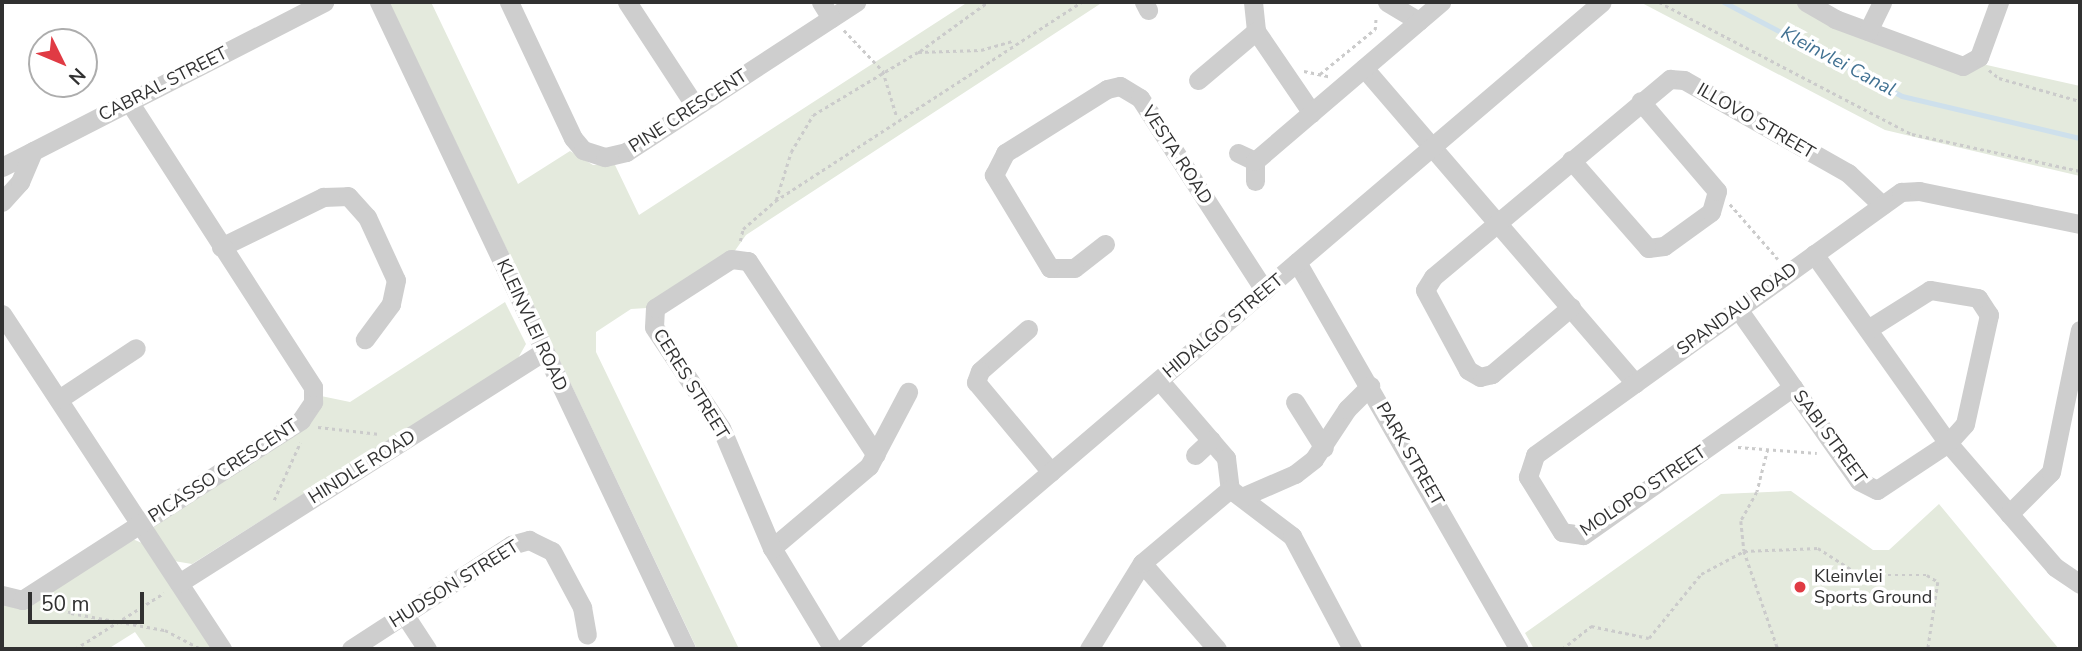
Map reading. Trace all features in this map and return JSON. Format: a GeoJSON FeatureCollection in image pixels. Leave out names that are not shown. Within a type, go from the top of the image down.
{"type":"FeatureCollection","features":[{"type":"Feature","properties":{"kind":"street","name":"CABRAL STREET"},"geometry":{"type":"LineString","coordinates":[[2,167],[324,2]]}},
{"type":"Feature","properties":{"kind":"street","name":"KLEINVLEI ROAD"},"geometry":{"type":"LineString","coordinates":[[379,2],[686,649]]}},
{"type":"Feature","properties":{"kind":"street","name":"PINE CRESCENT"},"geometry":{"type":"LineString","coordinates":[[509,2],[573,138],[590,154],[620,155],[695,106],[826,10],[856,2]]}},
{"type":"Feature","properties":{"kind":"street"},"geometry":{"type":"LineString","coordinates":[[627,2],[695,106]]}},
{"type":"Feature","properties":{"kind":"street"},"geometry":{"type":"LineString","coordinates":[[1253,2],[1256,31],[1312,113]]}},
{"type":"Feature","properties":{"kind":"street"},"geometry":{"type":"LineString","coordinates":[[1387,2],[1419,21]]}},
{"type":"Feature","properties":{"kind":"street"},"geometry":{"type":"LineString","coordinates":[[1249,165],[1441,2]]}},
{"type":"Feature","properties":{"kind":"street","name":"HIDALGO STREET"},"geometry":{"type":"LineString","coordinates":[[843,649],[1602,2]]}},
{"type":"Feature","properties":{"kind":"street"},"geometry":{"type":"LineString","coordinates":[[1806,2],[1954,66],[1979,57],[1999,2]]}},
{"type":"Feature","properties":{"kind":"street"},"geometry":{"type":"LineString","coordinates":[[1868,31],[1882,2]]}},
{"type":"Feature","properties":{"kind":"street"},"geometry":{"type":"LineString","coordinates":[[1198,82],[1256,31]]}},
{"type":"Feature","properties":{"kind":"street"},"geometry":{"type":"LineString","coordinates":[[1364,68],[1635,383]]}},
{"type":"Feature","properties":{"kind":"street","name":"ILLOVO STREET"},"geometry":{"type":"LineString","coordinates":[[1571,307],[1492,374],[1480,377],[1468,370],[1425,290],[1433,277],[1665,80],[1684,80],[1860,181],[1882,205]]}},
{"type":"Feature","properties":{"kind":"street","name":"VESTA ROAD"},"geometry":{"type":"LineString","coordinates":[[1105,244],[1074,268],[1050,268],[998,188],[994,169],[1005,153],[1107,89],[1126,88],[1140,98],[1264,290]]}},
{"type":"Feature","properties":{"kind":"street"},"geometry":{"type":"LineString","coordinates":[[1571,160],[1648,248],[1664,246],[1712,212],[1718,196],[1640,101]]}},
{"type":"Feature","properties":{"kind":"street","name":"PICASSO CRESCENT"},"geometry":{"type":"LineString","coordinates":[[22,600],[303,426],[311,408],[313,387],[129,102]]}},
{"type":"Feature","properties":{"kind":"street"},"geometry":{"type":"LineString","coordinates":[[2,202],[20,182],[33,151]]}},
{"type":"Feature","properties":{"kind":"street"},"geometry":{"type":"LineString","coordinates":[[1814,254],[1901,192],[1919,191],[2080,224]]}},
{"type":"Feature","properties":{"kind":"street"},"geometry":{"type":"LineString","coordinates":[[221,247],[323,197],[348,196],[367,217],[396,280],[391,304],[365,339]]}},
{"type":"Feature","properties":{"kind":"street","name":"SPANDAU ROAD"},"geometry":{"type":"LineString","coordinates":[[1635,383],[1814,254],[1948,443],[2063,575],[2080,584]]}},
{"type":"Feature","properties":{"kind":"street"},"geometry":{"type":"LineString","coordinates":[[735,257],[756,270],[876,454]]}},
{"type":"Feature","properties":{"kind":"street","name":"CERES STREET"},"geometry":{"type":"LineString","coordinates":[[735,257],[660,303],[652,321],[721,428],[772,548],[833,649]]}},
{"type":"Feature","properties":{"kind":"street","name":"PARK STREET"},"geometry":{"type":"LineString","coordinates":[[1297,262],[1519,649]]}},
{"type":"Feature","properties":{"kind":"street"},"geometry":{"type":"LineString","coordinates":[[1868,329],[1925,290],[1974,296],[1986,305],[1988,320],[1968,417],[1948,443]]}},
{"type":"Feature","properties":{"kind":"street","name":"SABI STREET"},"geometry":{"type":"LineString","coordinates":[[1738,309],[1862,485],[1877,490],[1948,443]]}},
{"type":"Feature","properties":{"kind":"street"},"geometry":{"type":"LineString","coordinates":[[2,314],[9,339],[59,399],[222,649]]}},
{"type":"Feature","properties":{"kind":"street"},"geometry":{"type":"LineString","coordinates":[[1028,330],[980,371],[976,382],[1051,472]]}},
{"type":"Feature","properties":{"kind":"street"},"geometry":{"type":"LineString","coordinates":[[2009,514],[2051,471],[2080,330]]}},
{"type":"Feature","properties":{"kind":"street"},"geometry":{"type":"LineString","coordinates":[[59,399],[136,348]]}},
{"type":"Feature","properties":{"kind":"street","name":"HINDLE ROAD"},"geometry":{"type":"LineString","coordinates":[[179,583],[544,351]]}},
{"type":"Feature","properties":{"kind":"street"},"geometry":{"type":"LineString","coordinates":[[1158,380],[1211,440],[1228,464],[1236,493],[1278,522],[1306,555],[1353,649]]}},
{"type":"Feature","properties":{"kind":"street","name":"MOLOPO STREET"},"geometry":{"type":"LineString","coordinates":[[1635,383],[1530,462],[1528,477],[1568,536],[1583,535],[1793,387]]}},
{"type":"Feature","properties":{"kind":"street"},"geometry":{"type":"LineString","coordinates":[[1089,649],[1142,564],[1236,493],[1295,474],[1324,448],[1347,409],[1370,386]]}},
{"type":"Feature","properties":{"kind":"street"},"geometry":{"type":"LineString","coordinates":[[772,548],[863,472],[876,454],[908,392]]}},
{"type":"Feature","properties":{"kind":"street"},"geometry":{"type":"LineString","coordinates":[[1295,402],[1324,448]]}},
{"type":"Feature","properties":{"kind":"street"},"geometry":{"type":"LineString","coordinates":[[1195,455],[1211,440]]}},
{"type":"Feature","properties":{"kind":"street","name":"HUDSON STREET"},"geometry":{"type":"LineString","coordinates":[[351,649],[511,545],[529,540],[552,551],[582,607],[587,635]]}},
{"type":"Feature","properties":{"kind":"street"},"geometry":{"type":"LineString","coordinates":[[1142,564],[1217,649]]}},
{"type":"Feature","properties":{"kind":"street"},"geometry":{"type":"LineString","coordinates":[[2,596],[22,600]]}},
{"type":"Feature","properties":{"kind":"street"},"geometry":{"type":"LineString","coordinates":[[404,614],[426,649]]}},
{"type":"Feature","properties":{"kind":"path"},"geometry":{"type":"LineString","coordinates":[[775,201],[791,152],[813,115],[918,52],[988,2]]}},
{"type":"Feature","properties":{"kind":"path"},"geometry":{"type":"LineString","coordinates":[[735,257],[743,229],[775,201],[897,117],[1080,2]]}},
{"type":"Feature","properties":{"kind":"path"},"geometry":{"type":"LineString","coordinates":[[1377,2],[1375,29],[1379,55]]}},
{"type":"Feature","properties":{"kind":"path"},"geometry":{"type":"LineString","coordinates":[[1659,2],[1912,134],[2080,171]]}},
{"type":"Feature","properties":{"kind":"path"},"geometry":{"type":"LineString","coordinates":[[826,10],[883,71],[897,117]]}},
{"type":"Feature","properties":{"kind":"path"},"geometry":{"type":"LineString","coordinates":[[1320,74],[1375,29]]}},
{"type":"Feature","properties":{"kind":"path"},"geometry":{"type":"LineString","coordinates":[[918,52],[981,50],[1017,40]]}},
{"type":"Feature","properties":{"kind":"path"},"geometry":{"type":"LineString","coordinates":[[1979,57],[1999,78],[2080,101]]}},
{"type":"Feature","properties":{"kind":"path"},"geometry":{"type":"LineString","coordinates":[[1281,68],[1320,74],[1348,82]]}},
{"type":"Feature","properties":{"kind":"path"},"geometry":{"type":"LineString","coordinates":[[1718,196],[1738,210],[1788,273]]}},
{"type":"Feature","properties":{"kind":"path"},"geometry":{"type":"LineString","coordinates":[[256,534],[303,426],[327,424],[405,439]]}},
{"type":"Feature","properties":{"kind":"path"},"geometry":{"type":"LineString","coordinates":[[1727,434],[1738,449],[1805,449],[1844,459]]}},
{"type":"Feature","properties":{"kind":"path"},"geometry":{"type":"LineString","coordinates":[[1768,449],[1757,492],[1741,522],[1744,551],[1778,649]]}},
{"type":"Feature","properties":{"kind":"path"},"geometry":{"type":"LineString","coordinates":[[1563,649],[1591,626],[1649,638],[1702,574],[1744,551],[1818,548],[1860,575],[1927,575],[1938,582],[1928,649]]}},
{"type":"Feature","properties":{"kind":"path"},"geometry":{"type":"LineString","coordinates":[[75,649],[179,583]]}},
{"type":"Feature","properties":{"kind":"path"},"geometry":{"type":"LineString","coordinates":[[22,600],[42,599],[102,620],[125,619],[165,630],[202,649]]}},
{"type":"Feature","properties":{"kind":"shaded area"},"geometry":{"type":"Polygon","coordinates":[[[389,2],[431,2],[518,184],[570,151],[593,165],[615,165],[639,215],[968,2],[1103,2],[746,235],[734,252],[647,308],[631,309],[596,332],[596,352],[739,649],[697,649],[389,2]]]}},
{"type":"Feature","properties":{"kind":"shaded area"},"geometry":{"type":"Polygon","coordinates":[[[1640,2],[1796,2],[1978,63],[2080,86],[2080,176],[1885,130],[1640,2]]]}},
{"type":"Feature","properties":{"kind":"shaded area"},"geometry":{"type":"Polygon","coordinates":[[[505,302],[526,344],[517,360],[192,564],[174,561],[155,537],[153,526],[321,396],[350,402],[505,302]]]}},
{"type":"Feature","properties":{"kind":"shaded area","name":"Kleinvlei Sports Ground"},"geometry":{"type":"Polygon","coordinates":[[[1791,491],[1873,550],[1889,550],[1939,504],[2059,649],[1534,649],[1525,633],[1721,494],[1791,491]]]}},
{"type":"Feature","properties":{"kind":"shaded area"},"geometry":{"type":"Polygon","coordinates":[[[130,538],[142,543],[213,649],[147,649],[135,632],[108,649],[2,649],[2,602],[130,538]]]}},
{"type":"Feature","properties":{"kind":"waterway","name":"Kleinvlei Canal"},"geometry":{"type":"LineString","coordinates":[[1724,2],[1902,96],[2080,138]]}},
{"type":"Feature","properties":{"kind":"place","name":"Kleinvlei Sports Ground"},"geometry":{"type":"Point","coordinates":[1800,587]}}]}
